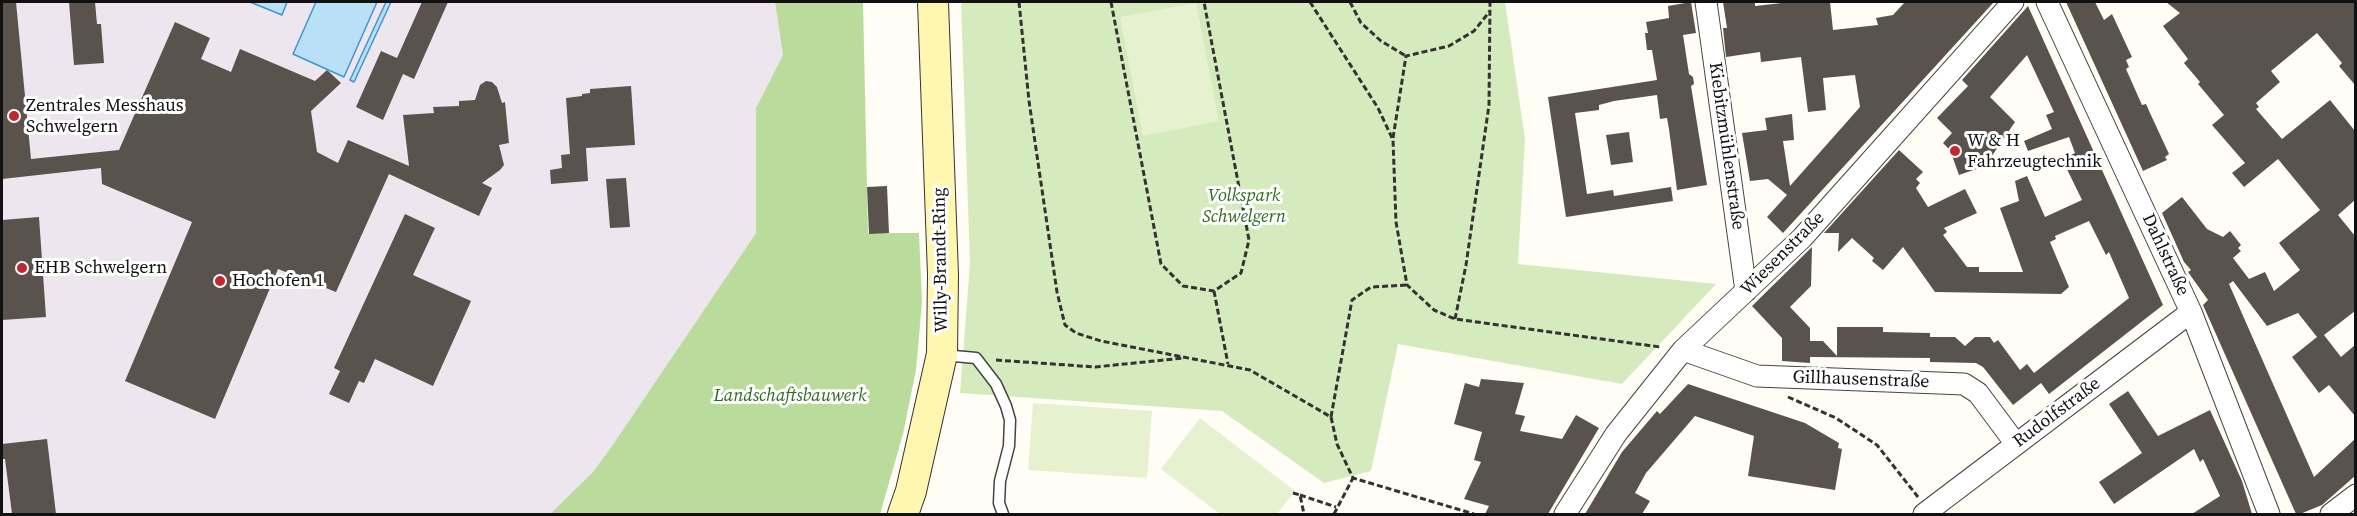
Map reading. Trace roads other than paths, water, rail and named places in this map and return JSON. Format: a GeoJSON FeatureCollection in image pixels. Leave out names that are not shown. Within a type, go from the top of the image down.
{"type":"FeatureCollection","features":[{"type":"Feature","properties":{"kind":"main road","name":"Willy-Brandt-Ring"},"geometry":{"type":"LineString","coordinates":[[903,514],[911,491],[942,354],[943,275],[933,2]]}},
{"type":"Feature","properties":{"kind":"street","name":"Kiebitzmühlenstraße"},"geometry":{"type":"LineString","coordinates":[[1706,2],[1746,291]]}},
{"type":"Feature","properties":{"kind":"street","name":"Wiesenstraße"},"geometry":{"type":"LineString","coordinates":[[1565,514],[1616,434],[1683,350],[1802,238],[2013,2]]}},
{"type":"Feature","properties":{"kind":"street","name":"Dahlstraße"},"geometry":{"type":"LineString","coordinates":[[2047,2],[2191,312],[2269,514]]}},
{"type":"Feature","properties":{"kind":"street","name":"Rudolfstraße"},"geometry":{"type":"LineString","coordinates":[[1927,512],[2191,312]]}},
{"type":"Feature","properties":{"kind":"street","name":"Gillhausenstraße"},"geometry":{"type":"LineString","coordinates":[[1683,350],[1757,376],[1964,384],[1978,393],[2016,444]]}},
{"type":"Feature","properties":{"kind":"street"},"geometry":{"type":"LineString","coordinates":[[2331,514],[2355,495]]}},
{"type":"Feature","properties":{"kind":"lane"},"geometry":{"type":"LineString","coordinates":[[942,354],[976,358],[996,384],[1010,420],[1009,446],[999,492],[999,503],[1003,514]]}},
{"type":"Feature","properties":{"kind":"water"},"geometry":{"type":"Polygon","coordinates":[[[250,2],[287,2],[282,15],[250,2]]]}},
{"type":"Feature","properties":{"kind":"water"},"geometry":{"type":"Polygon","coordinates":[[[316,2],[377,2],[344,77],[293,54],[316,2]]]}},
{"type":"Feature","properties":{"kind":"water"},"geometry":{"type":"Polygon","coordinates":[[[386,2],[391,2],[354,82],[350,80],[386,2]]]}},
{"type":"Feature","properties":{"kind":"place","name":"Zentrales Messhaus Schwelgern"},"geometry":{"type":"Point","coordinates":[14,116]}},
{"type":"Feature","properties":{"kind":"place","name":"W & H Fahrzeugtechnik"},"geometry":{"type":"Point","coordinates":[1955,151]}},
{"type":"Feature","properties":{"kind":"place","name":"EHB Schwelgern"},"geometry":{"type":"Point","coordinates":[22,268]}},
{"type":"Feature","properties":{"kind":"place","name":"Hochofen 1"},"geometry":{"type":"Point","coordinates":[220,281]}},
{"type":"Feature","properties":{"kind":"park label","name":"Volkspark Schwelgern"},"geometry":{"type":"Point","coordinates":[1244,206]}},
{"type":"Feature","properties":{"kind":"park label","name":"Landschaftsbauwerk"},"geometry":{"type":"Point","coordinates":[790,396]}}]}
